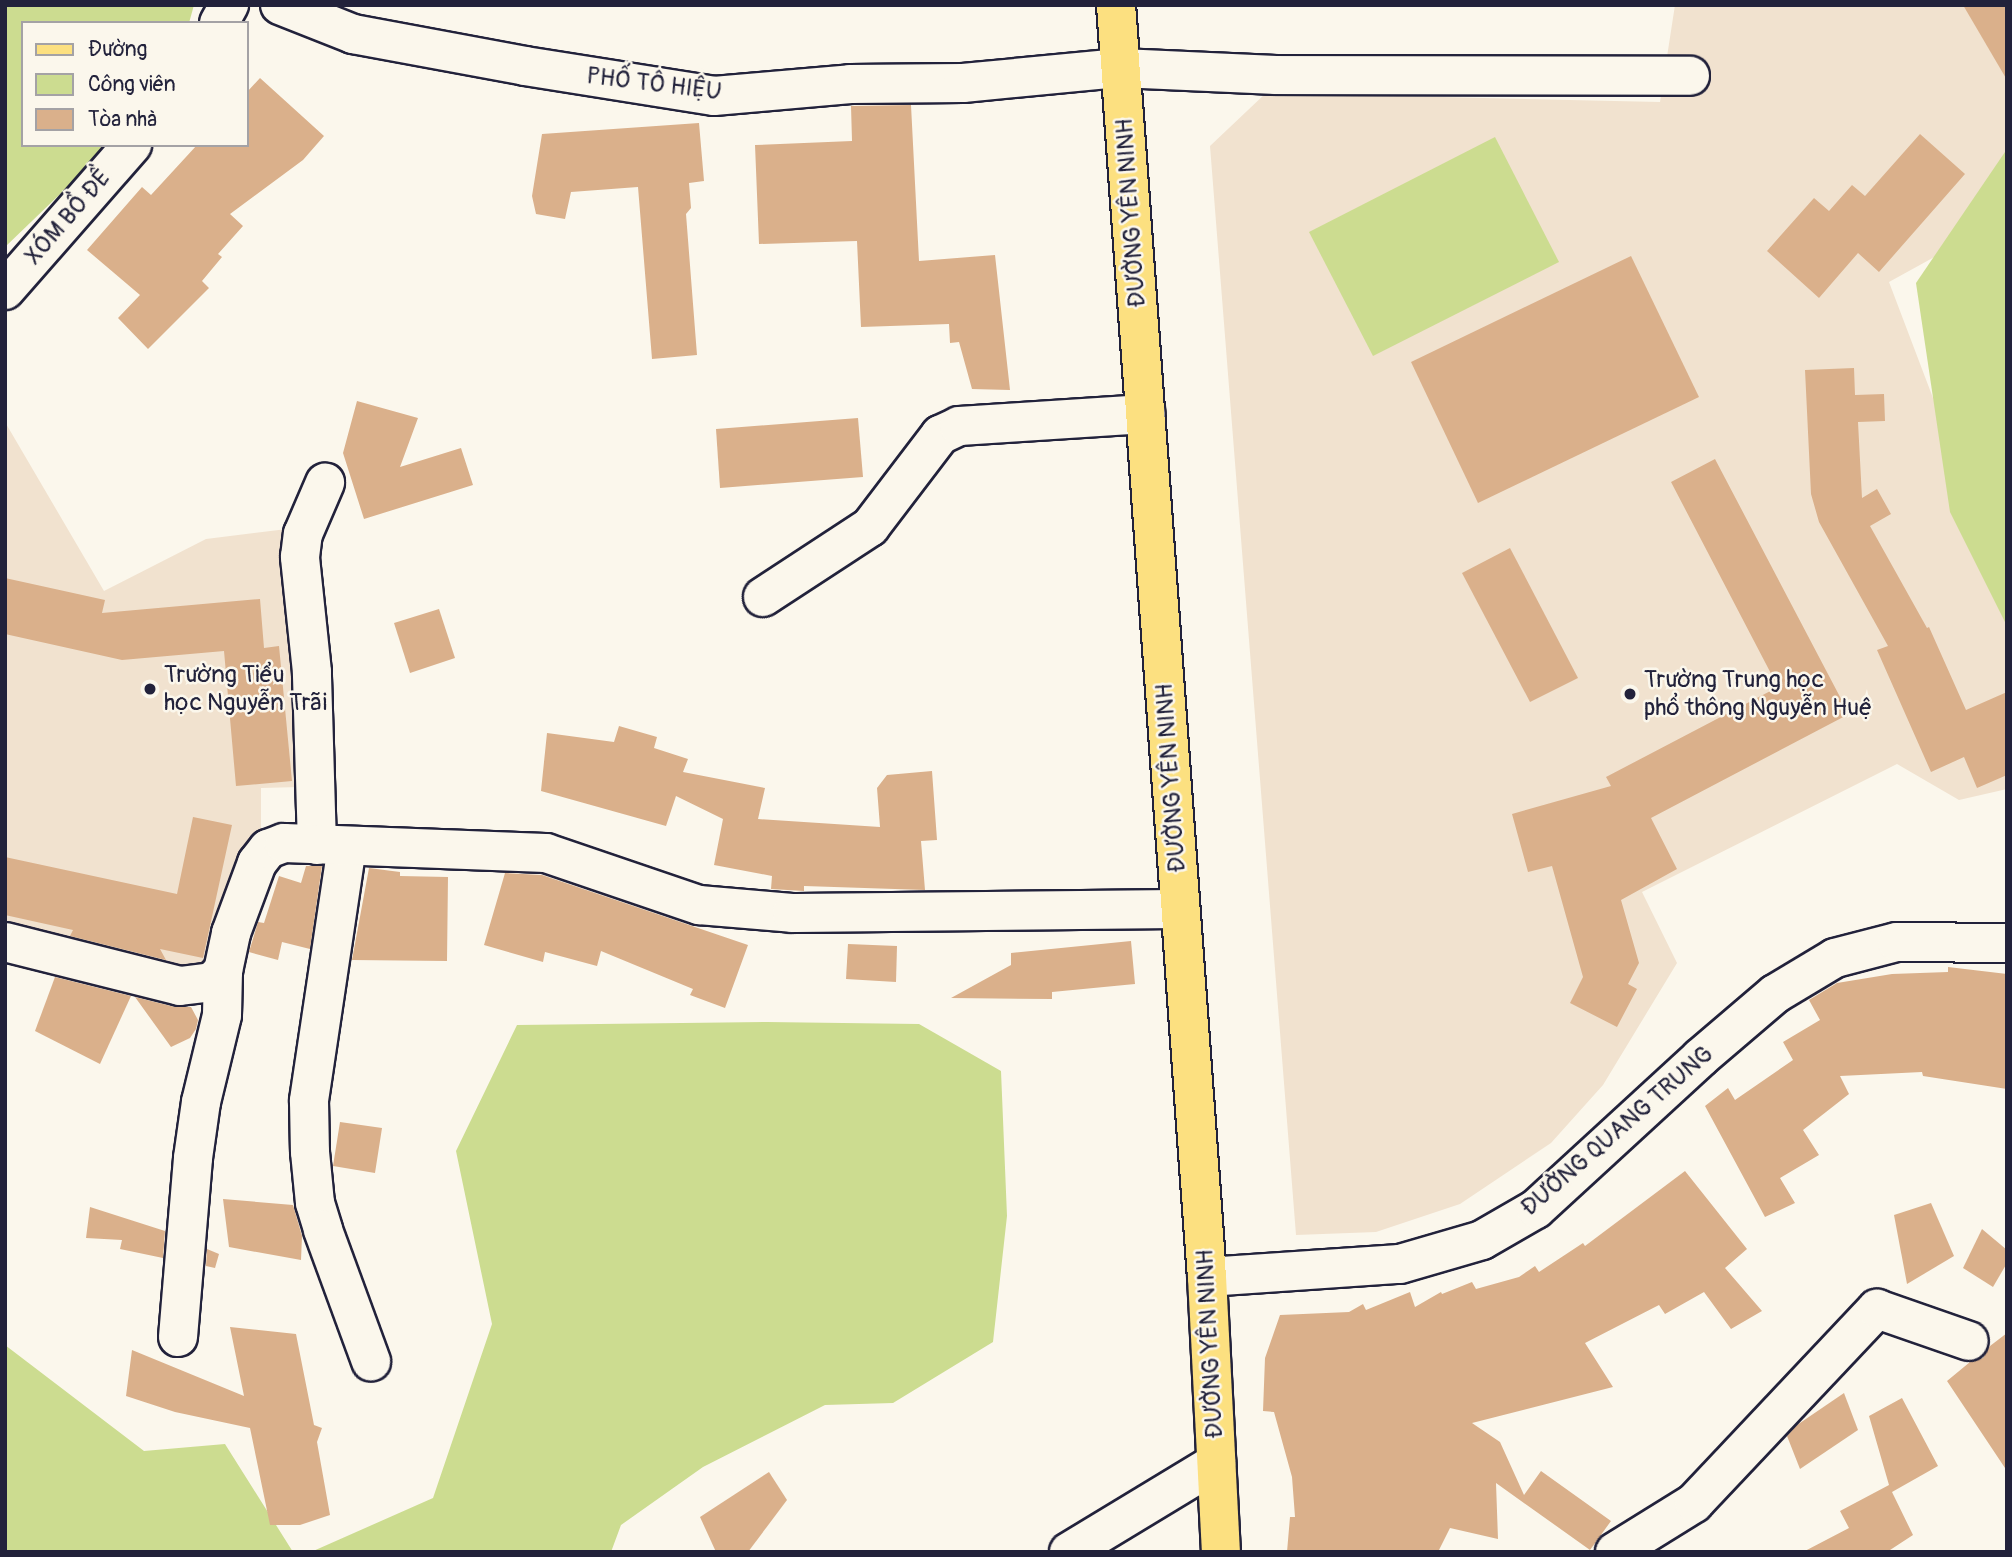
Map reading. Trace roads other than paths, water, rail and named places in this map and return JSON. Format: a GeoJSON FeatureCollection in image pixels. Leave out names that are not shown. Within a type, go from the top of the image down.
{"type":"FeatureCollection","features":[{"type":"Feature","properties":{"kind":"main road","name":"ĐƯỜNG YÊN NINH"},"geometry":{"type":"LineString","coordinates":[[1116,5],[1207,1277],[1221,1552]]}},
{"type":"Feature","properties":{"kind":"street"},"geometry":{"type":"LineString","coordinates":[[220,21],[229,5]]}},
{"type":"Feature","properties":{"kind":"street","name":"PHỐ TÔ HIỆU"},"geometry":{"type":"LineString","coordinates":[[280,5],[353,34],[525,66],[714,96],[850,84],[963,83],[1120,68],[1276,75],[1690,76]]}},
{"type":"Feature","properties":{"kind":"street","name":"XÓM BỒ ĐỀ"},"geometry":{"type":"LineString","coordinates":[[5,290],[130,147]]}},
{"type":"Feature","properties":{"kind":"street"},"geometry":{"type":"LineString","coordinates":[[763,597],[870,527],[940,435],[959,426],[1146,414]]}},
{"type":"Feature","properties":{"kind":"street"},"geometry":{"type":"LineString","coordinates":[[325,483],[303,534],[300,557],[332,846],[309,1101],[310,1152],[319,1216],[371,1361]]}},
{"type":"Feature","properties":{"kind":"street"},"geometry":{"type":"LineString","coordinates":[[178,1337],[193,1158],[201,1102],[222,1015],[223,971],[231,933],[262,855],[284,843],[473,848],[546,853],[699,905],[792,913],[1180,909]]}},
{"type":"Feature","properties":{"kind":"street","name":"ĐƯỜNG QUANG TRUNG"},"geometry":{"type":"LineString","coordinates":[[1207,1277],[1400,1264],[1482,1240],[1535,1209],[1766,1002],[1835,958],[1898,942],[2007,943]]}},
{"type":"Feature","properties":{"kind":"street"},"geometry":{"type":"LineString","coordinates":[[5,943],[180,986],[212,982],[223,971]]}},
{"type":"Feature","properties":{"kind":"street"},"geometry":{"type":"LineString","coordinates":[[1615,1552],[1694,1503],[1877,1309],[1969,1341]]}},
{"type":"Feature","properties":{"kind":"street"},"geometry":{"type":"LineString","coordinates":[[1069,1552],[1216,1463]]}},
{"type":"Feature","properties":{"kind":"place","name":"Trường Tiểu học Nguyễn Trãi"},"geometry":{"type":"Point","coordinates":[150,689]}},
{"type":"Feature","properties":{"kind":"place","name":"Trường Trung học phổ thông Nguyễn Huệ"},"geometry":{"type":"Point","coordinates":[1630,694]}}]}
